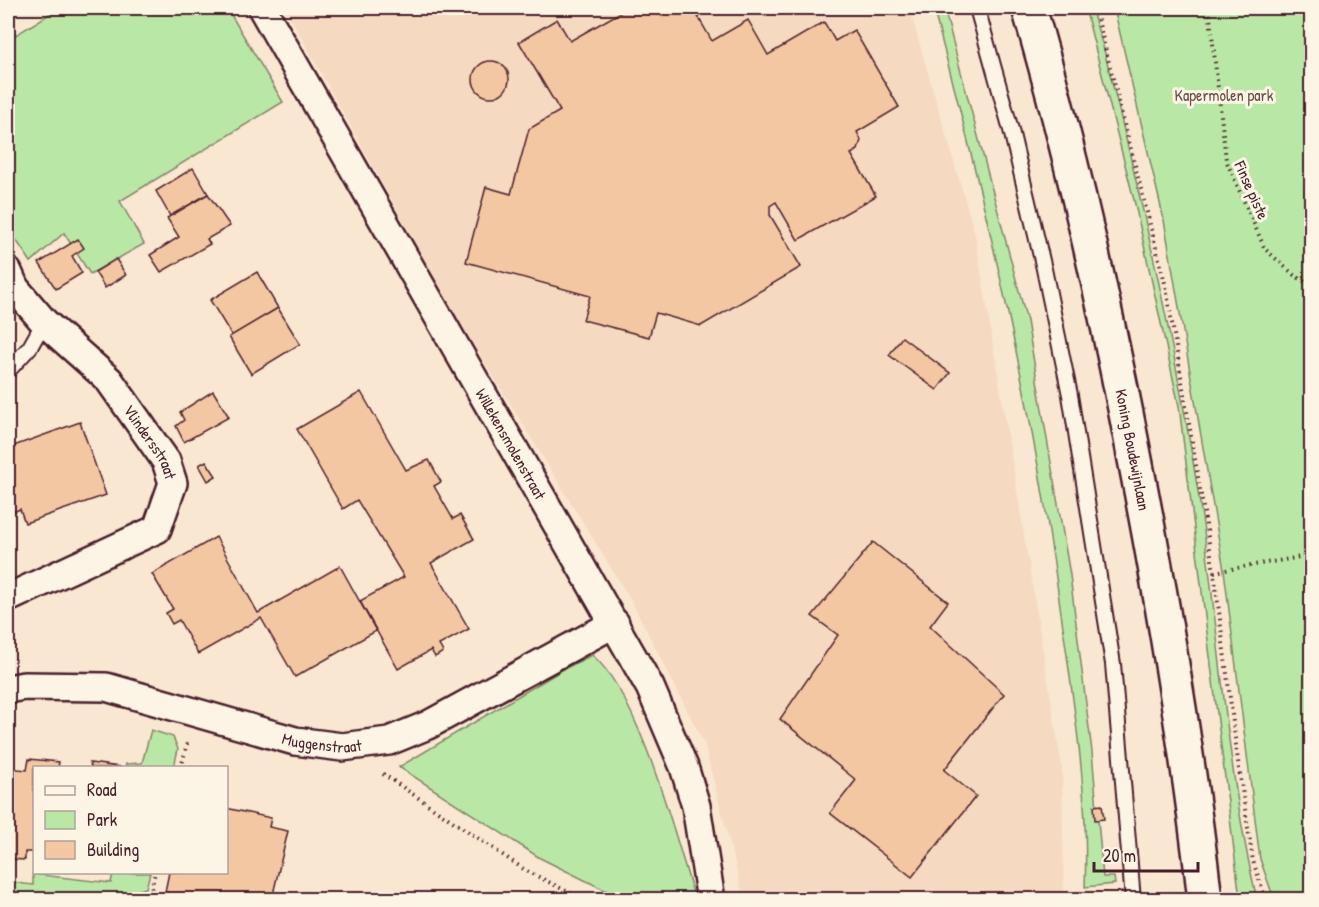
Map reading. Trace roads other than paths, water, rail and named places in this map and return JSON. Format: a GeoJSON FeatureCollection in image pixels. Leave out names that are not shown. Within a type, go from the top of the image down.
{"type":"FeatureCollection","features":[{"type":"Feature","properties":{"kind":"main road","name":"Koning Boudewijnlaan"},"geometry":{"type":"LineString","coordinates":[[1029,8],[1051,83],[1116,358],[1168,633],[1205,900]]}},
{"type":"Feature","properties":{"kind":"street","name":"Willekensmolenstraat"},"geometry":{"type":"LineString","coordinates":[[262,8],[650,687],[684,767],[696,806],[711,900]]}},
{"type":"Feature","properties":{"kind":"street","name":"Vlindersstraat"},"geometry":{"type":"LineString","coordinates":[[8,272],[15,288],[44,322],[109,380],[166,460],[173,483],[157,529],[8,598]]}},
{"type":"Feature","properties":{"kind":"street","name":"Muggenstraat"},"geometry":{"type":"LineString","coordinates":[[8,689],[24,686],[106,687],[295,741],[342,747],[389,741],[428,725],[615,623]]}},
{"type":"Feature","properties":{"kind":"lane"},"geometry":{"type":"LineString","coordinates":[[977,8],[1011,130],[1044,269],[1070,395],[1113,664],[1133,900]]}},
{"type":"Feature","properties":{"kind":"lane"},"geometry":{"type":"LineString","coordinates":[[8,371],[30,347],[44,322]]}},
{"type":"Feature","properties":{"kind":"park label","name":"Kapermolen park"},"geometry":{"type":"Point","coordinates":[1224,95]}}]}
